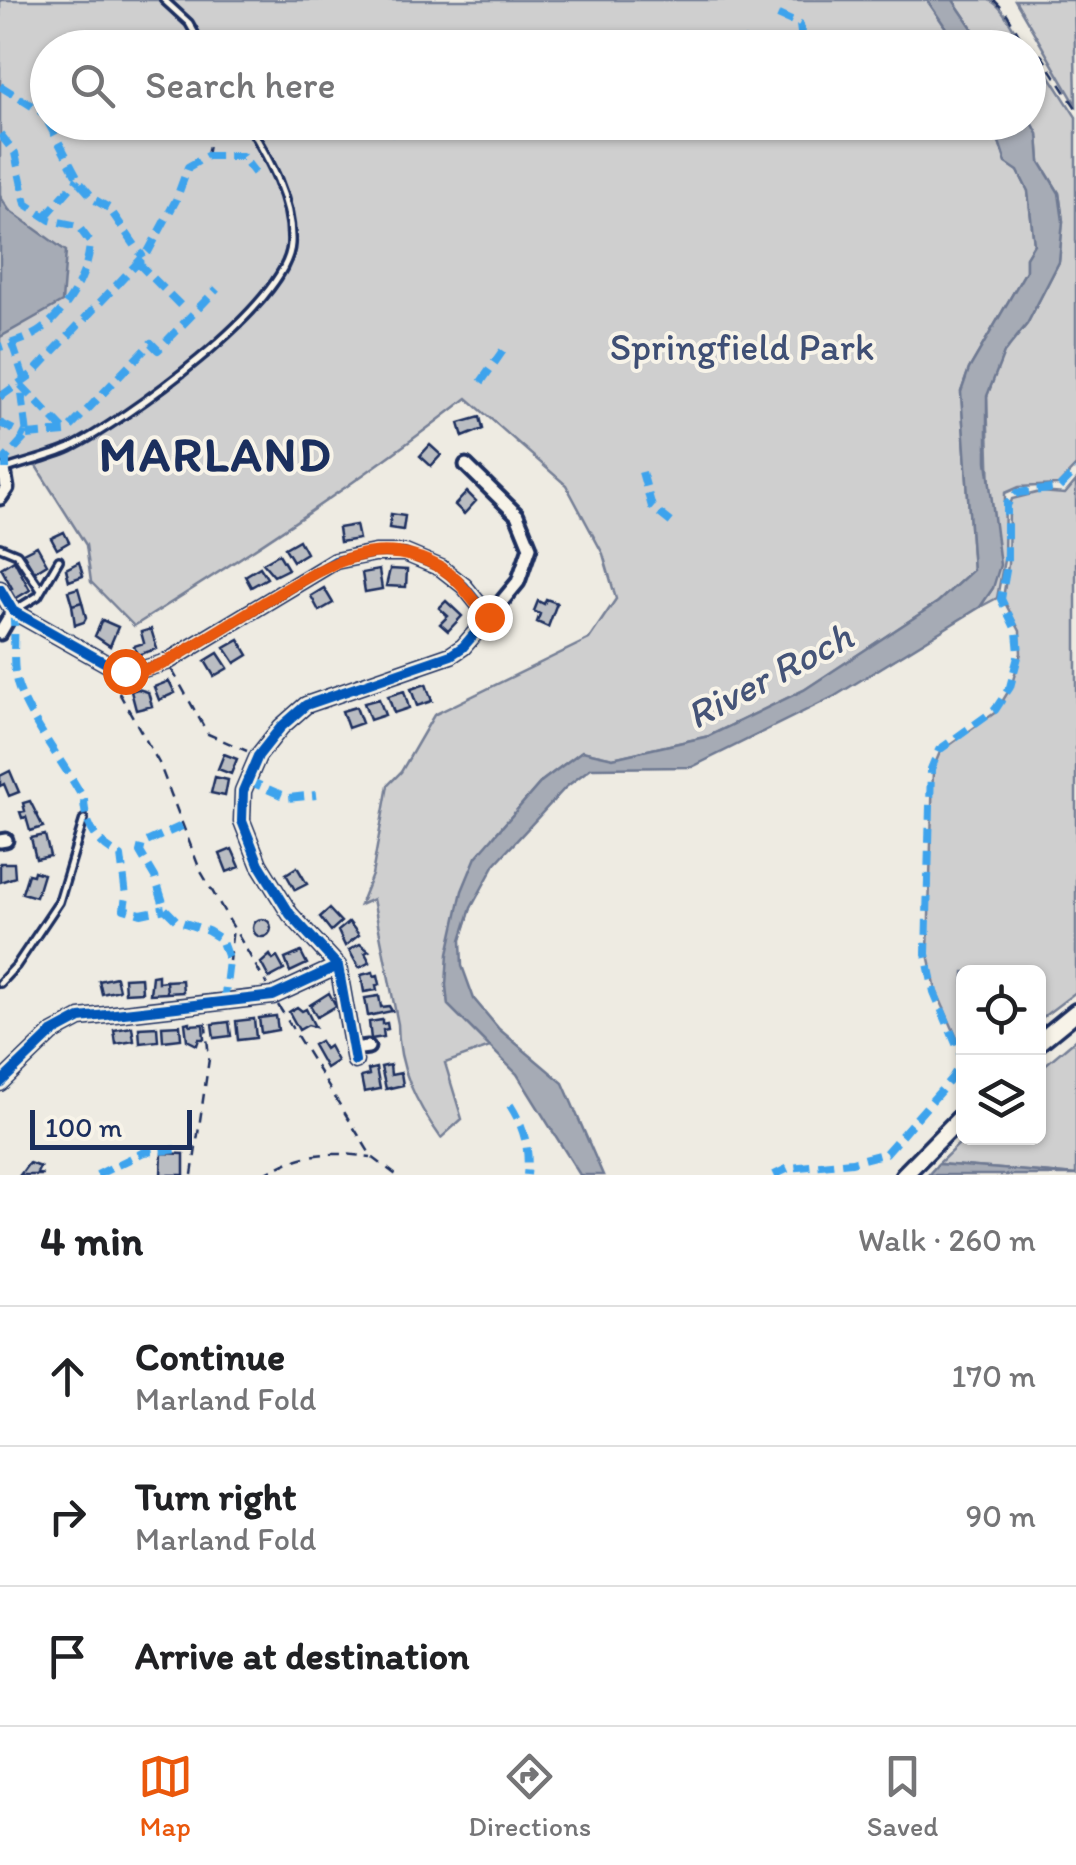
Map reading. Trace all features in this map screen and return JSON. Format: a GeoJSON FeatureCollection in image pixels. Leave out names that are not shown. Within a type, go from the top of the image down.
{"type":"FeatureCollection","features":[{"type":"Feature","properties":{"kind":"main road"},"geometry":{"type":"LineString","coordinates":[[1046,1036],[1076,1012]]}},
{"type":"Feature","properties":{"kind":"main road"},"geometry":{"type":"LineString","coordinates":[[904,1175],[956,1122]]}},
{"type":"Feature","properties":{"kind":"street"},"geometry":{"type":"LineString","coordinates":[[368,1047],[354,1055],[338,966],[280,900],[246,835],[243,791],[258,756],[281,727],[306,705],[451,655],[518,582],[530,547],[517,515],[466,465]]}},
{"type":"Feature","properties":{"kind":"street"},"geometry":{"type":"LineString","coordinates":[[0,498],[6,488],[2,470]]}},
{"type":"Feature","properties":{"kind":"street"},"geometry":{"type":"LineString","coordinates":[[0,590],[13,611],[109,666],[133,672],[167,662],[336,561],[375,553],[406,553],[441,568],[464,586],[489,617]]}},
{"type":"Feature","properties":{"kind":"street"},"geometry":{"type":"LineString","coordinates":[[0,633],[13,611]]}},
{"type":"Feature","properties":{"kind":"street"},"geometry":{"type":"LineString","coordinates":[[0,1083],[36,1046],[86,1016],[273,996],[338,966]]}},
{"type":"Feature","properties":{"kind":"lane"},"geometry":{"type":"LineString","coordinates":[[164,0],[193,30]]}},
{"type":"Feature","properties":{"kind":"lane"},"geometry":{"type":"LineString","coordinates":[[2,470],[70,448],[188,371],[273,286],[291,246],[286,208],[274,168],[258,140]]}},
{"type":"Feature","properties":{"kind":"lane"},"geometry":{"type":"LineString","coordinates":[[0,547],[18,556],[42,591]]}},
{"type":"Feature","properties":{"kind":"lane"},"geometry":{"type":"LineString","coordinates":[[13,611],[42,591],[59,560]]}},
{"type":"Feature","properties":{"kind":"lane"},"geometry":{"type":"LineString","coordinates":[[0,983],[59,902],[84,819]]}},
{"type":"Feature","properties":{"kind":"path"},"geometry":{"type":"LineString","coordinates":[[994,0],[1016,30]]}},
{"type":"Feature","properties":{"kind":"path"},"geometry":{"type":"LineString","coordinates":[[1046,62],[1076,108]]}},
{"type":"Feature","properties":{"kind":"path"},"geometry":{"type":"LineString","coordinates":[[207,156],[210,140]]}},
{"type":"Feature","properties":{"kind":"path"},"geometry":{"type":"LineString","coordinates":[[167,662],[208,734],[258,756]]}},
{"type":"Feature","properties":{"kind":"path"},"geometry":{"type":"LineString","coordinates":[[109,666],[108,674],[159,763],[200,870],[372,1157],[396,1175]]}},
{"type":"Feature","properties":{"kind":"path"},"geometry":{"type":"LineString","coordinates":[[229,961],[233,927]]}},
{"type":"Feature","properties":{"kind":"path"},"geometry":{"type":"LineString","coordinates":[[192,1175],[209,1059],[204,1004]]}},
{"type":"Feature","properties":{"kind":"path"},"geometry":{"type":"LineString","coordinates":[[263,1175],[296,1158],[327,1152],[372,1157]]}},
{"type":"Feature","properties":{"kind":"green space","name":"Springfield Park"},"geometry":{"type":"Polygon","coordinates":[[[0,0],[927,0],[947,30],[30,30],[30,140],[999,140],[1006,162],[1018,171],[1028,191],[1034,244],[1026,257],[1026,271],[969,369],[961,392],[973,570],[938,602],[804,690],[709,736],[613,758],[582,751],[542,781],[494,836],[446,985],[448,1005],[490,1047],[445,1063],[462,1119],[441,1138],[416,1098],[405,1070],[373,899],[360,905],[372,875],[388,785],[401,772],[434,715],[589,639],[616,599],[603,554],[566,485],[467,398],[304,516],[134,626],[91,582],[86,545],[36,466],[0,463],[0,0]]]}},
{"type":"Feature","properties":{"kind":"green space"},"geometry":{"type":"Polygon","coordinates":[[[953,0],[989,0],[1015,30],[973,30],[953,0]]]}},
{"type":"Feature","properties":{"kind":"green space"},"geometry":{"type":"Polygon","coordinates":[[[1015,0],[1074,0],[1076,105],[1046,53],[1046,30],[1032,30],[1015,0]]]}},
{"type":"Feature","properties":{"kind":"green space"},"geometry":{"type":"Polygon","coordinates":[[[1046,70],[1076,117],[1076,466],[1058,485],[1019,487],[1005,493],[1004,560],[997,598],[980,607],[993,588],[987,396],[1003,353],[1027,324],[1059,262],[1063,221],[1059,193],[1040,162],[1038,140],[1046,140],[1046,70]]]}},
{"type":"Feature","properties":{"kind":"green space"},"geometry":{"type":"Polygon","coordinates":[[[1076,481],[1076,992],[1046,1015],[1046,965],[956,965],[956,1036],[936,990],[928,954],[933,769],[940,752],[996,712],[1011,687],[1021,653],[1020,631],[1003,599],[1012,499],[1040,492],[1065,494],[1076,481]]]}},
{"type":"Feature","properties":{"kind":"green space"},"geometry":{"type":"Polygon","coordinates":[[[1076,1039],[1076,1175],[938,1164],[958,1145],[1046,1145],[1046,1064],[1076,1039]]]}},
{"type":"Feature","properties":{"kind":"shaded area"},"geometry":{"type":"Polygon","coordinates":[[[927,0],[953,0],[973,30],[947,30],[927,0]]]}},
{"type":"Feature","properties":{"kind":"shaded area"},"geometry":{"type":"Polygon","coordinates":[[[999,140],[1038,140],[1040,162],[1059,193],[1063,221],[1059,262],[1027,324],[1004,353],[987,396],[987,461],[1000,565],[993,588],[980,607],[835,696],[692,767],[591,768],[566,787],[495,864],[471,908],[461,940],[462,966],[474,999],[499,1029],[563,1083],[603,1175],[580,1175],[517,1074],[448,1005],[448,954],[462,891],[476,857],[542,781],[582,751],[613,758],[709,736],[804,690],[938,602],[973,570],[961,392],[969,369],[1026,271],[1026,257],[1034,244],[1028,191],[1018,171],[1006,163],[999,140]]]}},
{"type":"Feature","properties":{"kind":"shaded area"},"geometry":{"type":"Polygon","coordinates":[[[0,196],[9,210],[66,251],[62,302],[0,337],[0,196]]]}},
{"type":"Feature","properties":{"kind":"shaded area"},"geometry":{"type":"Polygon","coordinates":[[[938,1164],[1076,1175],[928,1175],[938,1164]]]}},
{"type":"Feature","properties":{"kind":"building"},"geometry":{"type":"Polygon","coordinates":[[[480,417],[483,429],[463,437],[459,423],[480,417]]]}},
{"type":"Feature","properties":{"kind":"building"},"geometry":{"type":"Polygon","coordinates":[[[430,445],[441,455],[431,466],[420,456],[430,445]]]}},
{"type":"Feature","properties":{"kind":"building"},"geometry":{"type":"Polygon","coordinates":[[[467,492],[476,501],[464,514],[455,505],[467,492]]]}},
{"type":"Feature","properties":{"kind":"building"},"geometry":{"type":"Polygon","coordinates":[[[391,514],[405,516],[403,530],[389,528],[391,514]]]}},
{"type":"Feature","properties":{"kind":"building"},"geometry":{"type":"Polygon","coordinates":[[[356,525],[359,539],[340,542],[338,528],[356,525]]]}},
{"type":"Feature","properties":{"kind":"building"},"geometry":{"type":"Polygon","coordinates":[[[64,532],[69,542],[57,549],[51,538],[64,532]]]}},
{"type":"Feature","properties":{"kind":"building"},"geometry":{"type":"Polygon","coordinates":[[[299,540],[306,553],[293,561],[285,548],[299,540]]]}},
{"type":"Feature","properties":{"kind":"building"},"geometry":{"type":"Polygon","coordinates":[[[37,546],[47,564],[34,572],[23,553],[37,546]]]}},
{"type":"Feature","properties":{"kind":"building"},"geometry":{"type":"Polygon","coordinates":[[[279,554],[288,569],[274,576],[263,563],[279,554]]]}},
{"type":"Feature","properties":{"kind":"building"},"geometry":{"type":"Polygon","coordinates":[[[14,560],[30,590],[13,600],[8,590],[12,588],[1,568],[14,560]]]}},
{"type":"Feature","properties":{"kind":"building"},"geometry":{"type":"Polygon","coordinates":[[[79,562],[83,576],[69,581],[66,569],[79,562]]]}},
{"type":"Feature","properties":{"kind":"building"},"geometry":{"type":"Polygon","coordinates":[[[260,567],[267,578],[251,587],[245,576],[260,567]]]}},
{"type":"Feature","properties":{"kind":"building"},"geometry":{"type":"Polygon","coordinates":[[[390,569],[407,570],[406,587],[386,586],[390,569]]]}},
{"type":"Feature","properties":{"kind":"building"},"geometry":{"type":"Polygon","coordinates":[[[379,570],[382,589],[365,592],[362,573],[379,570]]]}},
{"type":"Feature","properties":{"kind":"building"},"geometry":{"type":"Polygon","coordinates":[[[78,588],[82,602],[72,605],[68,591],[78,588]]]}},
{"type":"Feature","properties":{"kind":"building"},"geometry":{"type":"Polygon","coordinates":[[[324,588],[333,603],[319,611],[311,596],[324,588]]]}},
{"type":"Feature","properties":{"kind":"building"},"geometry":{"type":"Polygon","coordinates":[[[546,599],[557,603],[548,627],[537,622],[540,614],[534,611],[538,601],[544,604],[546,599]]]}},
{"type":"Feature","properties":{"kind":"building"},"geometry":{"type":"Polygon","coordinates":[[[446,601],[462,616],[448,631],[440,624],[448,616],[439,608],[446,601]]]}},
{"type":"Feature","properties":{"kind":"building"},"geometry":{"type":"Polygon","coordinates":[[[82,602],[86,618],[75,625],[72,605],[82,602]]]}},
{"type":"Feature","properties":{"kind":"building"},"geometry":{"type":"Polygon","coordinates":[[[102,620],[118,627],[110,646],[95,636],[102,620]]]}},
{"type":"Feature","properties":{"kind":"building"},"geometry":{"type":"Polygon","coordinates":[[[151,629],[157,649],[137,655],[134,646],[144,643],[141,632],[151,629]]]}},
{"type":"Feature","properties":{"kind":"building"},"geometry":{"type":"Polygon","coordinates":[[[239,640],[248,655],[235,663],[225,648],[239,640]]]}},
{"type":"Feature","properties":{"kind":"building"},"geometry":{"type":"Polygon","coordinates":[[[218,653],[228,668],[214,676],[205,661],[218,653]]]}},
{"type":"Feature","properties":{"kind":"building"},"geometry":{"type":"Polygon","coordinates":[[[169,681],[175,693],[159,700],[154,687],[169,681]]]}},
{"type":"Feature","properties":{"kind":"building"},"geometry":{"type":"Polygon","coordinates":[[[426,684],[432,701],[417,706],[411,689],[426,684]]]}},
{"type":"Feature","properties":{"kind":"building"},"geometry":{"type":"Polygon","coordinates":[[[131,691],[148,692],[152,706],[136,710],[131,691]]]}},
{"type":"Feature","properties":{"kind":"building"},"geometry":{"type":"Polygon","coordinates":[[[404,691],[409,708],[394,713],[388,696],[404,691]]]}},
{"type":"Feature","properties":{"kind":"building"},"geometry":{"type":"Polygon","coordinates":[[[379,699],[385,715],[370,720],[364,703],[379,699]]]}},
{"type":"Feature","properties":{"kind":"building"},"geometry":{"type":"Polygon","coordinates":[[[356,707],[362,723],[348,728],[342,711],[356,707]]]}},
{"type":"Feature","properties":{"kind":"building"},"geometry":{"type":"Polygon","coordinates":[[[224,754],[237,759],[231,774],[218,769],[224,754]]]}},
{"type":"Feature","properties":{"kind":"building"},"geometry":{"type":"Polygon","coordinates":[[[10,771],[19,792],[9,796],[4,784],[0,786],[0,776],[10,771]]]}},
{"type":"Feature","properties":{"kind":"building"},"geometry":{"type":"Polygon","coordinates":[[[215,777],[228,780],[225,796],[211,793],[215,777]]]}},
{"type":"Feature","properties":{"kind":"building"},"geometry":{"type":"Polygon","coordinates":[[[30,801],[43,827],[30,831],[20,812],[25,811],[23,803],[30,801]]]}},
{"type":"Feature","properties":{"kind":"building"},"geometry":{"type":"Polygon","coordinates":[[[45,835],[50,856],[36,859],[31,838],[45,835]]]}},
{"type":"Feature","properties":{"kind":"building"},"geometry":{"type":"Polygon","coordinates":[[[232,849],[240,867],[227,872],[220,854],[232,849]]]}},
{"type":"Feature","properties":{"kind":"building"},"geometry":{"type":"Polygon","coordinates":[[[0,863],[14,863],[15,877],[0,882],[0,863]]]}},
{"type":"Feature","properties":{"kind":"building"},"geometry":{"type":"Polygon","coordinates":[[[297,867],[307,884],[295,890],[286,874],[297,867]]]}},
{"type":"Feature","properties":{"kind":"building"},"geometry":{"type":"Polygon","coordinates":[[[34,871],[43,874],[36,897],[22,893],[28,874],[33,875],[34,871]]]}},
{"type":"Feature","properties":{"kind":"building"},"geometry":{"type":"Polygon","coordinates":[[[329,909],[341,922],[331,931],[320,917],[329,909]]]}},
{"type":"Feature","properties":{"kind":"building"},"geometry":{"type":"Polygon","coordinates":[[[262,919],[271,928],[262,937],[253,928],[262,919]]]}},
{"type":"Feature","properties":{"kind":"building"},"geometry":{"type":"Polygon","coordinates":[[[349,922],[359,935],[345,946],[338,931],[349,922]]]}},
{"type":"Feature","properties":{"kind":"building"},"geometry":{"type":"Polygon","coordinates":[[[360,944],[369,951],[365,953],[370,962],[359,968],[349,950],[360,944]]]}},
{"type":"Feature","properties":{"kind":"building"},"geometry":{"type":"Polygon","coordinates":[[[301,952],[307,964],[290,972],[285,959],[301,952]]]}},
{"type":"Feature","properties":{"kind":"building"},"geometry":{"type":"Polygon","coordinates":[[[270,955],[273,960],[277,957],[284,970],[269,978],[261,963],[270,955]]]}},
{"type":"Feature","properties":{"kind":"building"},"geometry":{"type":"Polygon","coordinates":[[[373,972],[380,984],[376,985],[377,990],[364,992],[361,975],[373,972]]]}},
{"type":"Feature","properties":{"kind":"building"},"geometry":{"type":"Polygon","coordinates":[[[158,975],[158,982],[166,981],[167,993],[150,994],[152,976],[158,975]]]}},
{"type":"Feature","properties":{"kind":"building"},"geometry":{"type":"Polygon","coordinates":[[[116,977],[119,990],[102,994],[99,981],[116,977]]]}},
{"type":"Feature","properties":{"kind":"building"},"geometry":{"type":"Polygon","coordinates":[[[141,977],[142,992],[125,993],[124,978],[141,977]]]}},
{"type":"Feature","properties":{"kind":"building"},"geometry":{"type":"Polygon","coordinates":[[[182,980],[183,992],[167,993],[166,981],[182,980]]]}},
{"type":"Feature","properties":{"kind":"building"},"geometry":{"type":"Polygon","coordinates":[[[329,993],[336,1006],[317,1017],[310,1005],[329,993]]]}},
{"type":"Feature","properties":{"kind":"building"},"geometry":{"type":"Polygon","coordinates":[[[379,996],[381,1007],[389,1006],[392,1011],[368,1016],[365,998],[379,996]]]}},
{"type":"Feature","properties":{"kind":"building"},"geometry":{"type":"Polygon","coordinates":[[[297,1007],[306,1009],[315,1027],[308,1025],[299,1030],[289,1012],[297,1007]]]}},
{"type":"Feature","properties":{"kind":"building"},"geometry":{"type":"Polygon","coordinates":[[[276,1016],[278,1030],[261,1033],[259,1018],[276,1016]]]}},
{"type":"Feature","properties":{"kind":"building"},"geometry":{"type":"Polygon","coordinates":[[[254,1019],[256,1038],[238,1040],[236,1021],[254,1019]]]}},
{"type":"Feature","properties":{"kind":"building"},"geometry":{"type":"Polygon","coordinates":[[[382,1020],[388,1029],[383,1030],[384,1037],[371,1039],[369,1022],[382,1020]]]}},
{"type":"Feature","properties":{"kind":"building"},"geometry":{"type":"Polygon","coordinates":[[[229,1022],[231,1036],[214,1038],[212,1024],[229,1022]]]}},
{"type":"Feature","properties":{"kind":"building"},"geometry":{"type":"Polygon","coordinates":[[[185,1023],[203,1024],[204,1039],[199,1039],[197,1045],[187,1040],[185,1023]]]}},
{"type":"Feature","properties":{"kind":"building"},"geometry":{"type":"Polygon","coordinates":[[[180,1025],[181,1039],[163,1041],[162,1026],[180,1025]]]}},
{"type":"Feature","properties":{"kind":"building"},"geometry":{"type":"Polygon","coordinates":[[[132,1027],[134,1041],[116,1044],[114,1030],[132,1027]]]}},
{"type":"Feature","properties":{"kind":"building"},"geometry":{"type":"Polygon","coordinates":[[[157,1027],[158,1041],[140,1043],[139,1028],[157,1027]]]}},
{"type":"Feature","properties":{"kind":"building"},"geometry":{"type":"Polygon","coordinates":[[[320,1041],[325,1049],[329,1046],[337,1061],[326,1068],[313,1045],[320,1041]]]}},
{"type":"Feature","properties":{"kind":"building"},"geometry":{"type":"Polygon","coordinates":[[[390,1065],[391,1075],[401,1073],[403,1085],[386,1089],[381,1067],[390,1065]]]}},
{"type":"Feature","properties":{"kind":"building"},"geometry":{"type":"Polygon","coordinates":[[[376,1068],[380,1089],[364,1092],[361,1077],[376,1068]]]}},
{"type":"Feature","properties":{"kind":"building"},"geometry":{"type":"Polygon","coordinates":[[[162,1153],[184,1154],[184,1175],[161,1175],[162,1153]]]}},
{"type":"Feature","properties":{"kind":"building"},"geometry":{"type":"Polygon","coordinates":[[[29,1163],[40,1167],[37,1173],[43,1175],[20,1175],[29,1163]]]}},
{"type":"Feature","properties":{"kind":"marked path"},"geometry":{"type":"LineString","coordinates":[[778,15],[800,25],[801,30]]}},
{"type":"Feature","properties":{"kind":"marked path"},"geometry":{"type":"LineString","coordinates":[[0,86],[30,105]]}},
{"type":"Feature","properties":{"kind":"marked path"},"geometry":{"type":"LineString","coordinates":[[0,134],[15,153],[26,204],[50,220],[78,226],[90,242],[80,280],[57,315],[34,334],[0,347]]}},
{"type":"Feature","properties":{"kind":"marked path"},"geometry":{"type":"LineString","coordinates":[[58,140],[81,184],[95,200],[109,208],[143,257]]}},
{"type":"Feature","properties":{"kind":"marked path"},"geometry":{"type":"LineString","coordinates":[[0,397],[31,375],[148,252],[176,200],[188,167],[207,156],[242,156],[255,173]]}},
{"type":"Feature","properties":{"kind":"marked path"},"geometry":{"type":"LineString","coordinates":[[45,217],[78,179]]}},
{"type":"Feature","properties":{"kind":"marked path"},"geometry":{"type":"LineString","coordinates":[[137,262],[184,309]]}},
{"type":"Feature","properties":{"kind":"marked path"},"geometry":{"type":"LineString","coordinates":[[27,435],[66,432],[151,343],[158,350],[217,289]]}},
{"type":"Feature","properties":{"kind":"marked path"},"geometry":{"type":"LineString","coordinates":[[12,343],[25,381]]}},
{"type":"Feature","properties":{"kind":"marked path"},"geometry":{"type":"LineString","coordinates":[[481,382],[504,349]]}},
{"type":"Feature","properties":{"kind":"marked path"},"geometry":{"type":"LineString","coordinates":[[21,385],[66,432]]}},
{"type":"Feature","properties":{"kind":"marked path"},"geometry":{"type":"LineString","coordinates":[[6,469],[6,458],[27,435],[21,385]]}},
{"type":"Feature","properties":{"kind":"marked path"},"geometry":{"type":"LineString","coordinates":[[0,423],[26,436]]}},
{"type":"Feature","properties":{"kind":"marked path"},"geometry":{"type":"LineString","coordinates":[[774,1175],[789,1168],[852,1162],[886,1153],[952,1078],[963,1060],[934,992],[926,954],[931,769],[939,750],[995,710],[1010,687],[1019,653],[1017,632],[1001,599],[1007,565],[1007,504],[1017,493],[1059,488],[1076,471]]}},
{"type":"Feature","properties":{"kind":"marked path"},"geometry":{"type":"LineString","coordinates":[[642,472],[652,507],[673,524]]}},
{"type":"Feature","properties":{"kind":"marked path"},"geometry":{"type":"LineString","coordinates":[[13,611],[19,689],[84,800],[94,833],[121,856],[124,909],[141,914],[165,909]]}},
{"type":"Feature","properties":{"kind":"marked path"},"geometry":{"type":"LineString","coordinates":[[247,780],[288,798],[316,795]]}},
{"type":"Feature","properties":{"kind":"marked path"},"geometry":{"type":"LineString","coordinates":[[182,826],[142,844],[140,852],[155,877],[165,909],[176,920],[221,939],[229,961],[224,1002]]}},
{"type":"Feature","properties":{"kind":"marked path"},"geometry":{"type":"LineString","coordinates":[[510,1105],[525,1138],[527,1175]]}},
{"type":"Feature","properties":{"kind":"marked path"},"geometry":{"type":"LineString","coordinates":[[97,1175],[144,1152],[181,1149]]}},
{"type":"Feature","properties":{"kind":"cycle path"},"geometry":{"type":"LineString","coordinates":[[0,589],[13,611],[109,665],[133,672],[167,662],[335,561],[375,553],[405,553],[441,568],[464,586],[489,617],[451,655],[306,705],[281,727],[258,756],[243,791],[242,821],[259,864],[290,914],[338,966],[355,1061]]}},
{"type":"Feature","properties":{"kind":"cycle path"},"geometry":{"type":"LineString","coordinates":[[0,1083],[52,1033],[80,1018],[273,996],[338,966]]}},
{"type":"Feature","properties":{"kind":"district","name":"MARLAND"},"geometry":{"type":"Point","coordinates":[216,454]}},
{"type":"Feature","properties":{"kind":"route"},"geometry":{"type":"LineString","coordinates":[[125,671],[139,672],[167,662],[315,572],[354,556],[406,553],[441,568],[464,586],[489,617]]}},
{"type":"Feature","properties":{"kind":"water label","name":"River Roch"},"geometry":{"type":"Point","coordinates":[769,675]}}]}
